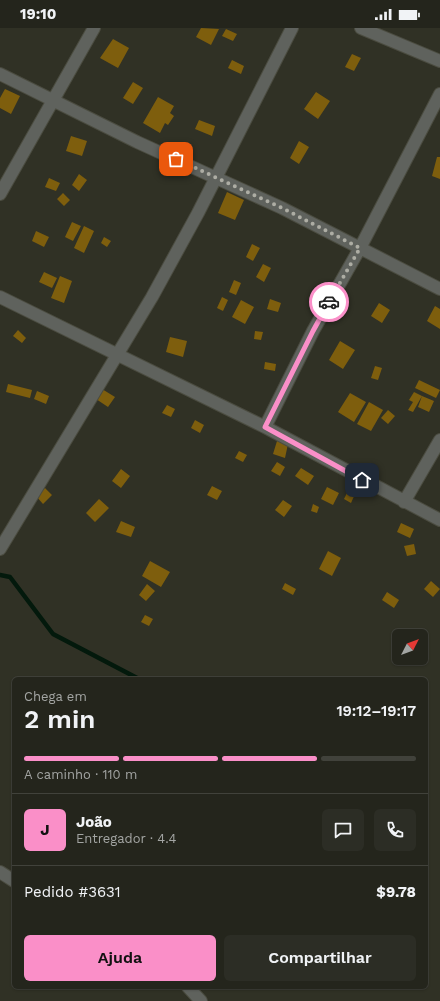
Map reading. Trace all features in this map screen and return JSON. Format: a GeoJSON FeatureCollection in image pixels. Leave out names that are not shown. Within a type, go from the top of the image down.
{"type":"FeatureCollection","features":[{"type":"Feature","properties":{"kind":"street"},"geometry":{"type":"LineString","coordinates":[[0,194],[55,101],[94,28]]}},
{"type":"Feature","properties":{"kind":"street"},"geometry":{"type":"LineString","coordinates":[[0,549],[152,297],[198,213],[292,28]]}},
{"type":"Feature","properties":{"kind":"street"},"geometry":{"type":"LineString","coordinates":[[361,28],[440,61]]}},
{"type":"Feature","properties":{"kind":"street"},"geometry":{"type":"LineString","coordinates":[[0,74],[136,142],[216,176],[282,208],[440,289]]}},
{"type":"Feature","properties":{"kind":"street"},"geometry":{"type":"LineString","coordinates":[[265,427],[313,331],[360,248],[440,94]]}},
{"type":"Feature","properties":{"kind":"street"},"geometry":{"type":"LineString","coordinates":[[0,297],[265,427],[440,520]]}},
{"type":"Feature","properties":{"kind":"street"},"geometry":{"type":"LineString","coordinates":[[404,502],[440,440]]}},
{"type":"Feature","properties":{"kind":"street"},"geometry":{"type":"LineString","coordinates":[[0,872],[12,879]]}},
{"type":"Feature","properties":{"kind":"street"},"geometry":{"type":"LineString","coordinates":[[190,989],[201,1001]]}},
{"type":"Feature","properties":{"kind":"building"},"geometry":{"type":"Polygon","coordinates":[[[201,28],[219,29],[211,45],[196,37],[201,28]]]}},
{"type":"Feature","properties":{"kind":"building"},"geometry":{"type":"Polygon","coordinates":[[[226,29],[237,34],[233,41],[222,36],[226,29]]]}},
{"type":"Feature","properties":{"kind":"building"},"geometry":{"type":"Polygon","coordinates":[[[113,39],[129,48],[118,68],[100,58],[113,39]]]}},
{"type":"Feature","properties":{"kind":"building"},"geometry":{"type":"Polygon","coordinates":[[[352,54],[361,58],[354,71],[345,67],[352,54]]]}},
{"type":"Feature","properties":{"kind":"building"},"geometry":{"type":"Polygon","coordinates":[[[232,60],[244,66],[241,74],[228,68],[232,60]]]}},
{"type":"Feature","properties":{"kind":"building"},"geometry":{"type":"Polygon","coordinates":[[[133,82],[143,88],[133,104],[123,98],[133,82]]]}},
{"type":"Feature","properties":{"kind":"building"},"geometry":{"type":"Polygon","coordinates":[[[5,89],[20,96],[11,114],[0,108],[0,98],[5,89]]]}},
{"type":"Feature","properties":{"kind":"building"},"geometry":{"type":"Polygon","coordinates":[[[316,92],[330,101],[318,119],[304,109],[316,92]]]}},
{"type":"Feature","properties":{"kind":"building"},"geometry":{"type":"Polygon","coordinates":[[[158,97],[174,106],[170,113],[174,116],[168,125],[165,123],[160,133],[143,123],[158,97]]]}},
{"type":"Feature","properties":{"kind":"building"},"geometry":{"type":"Polygon","coordinates":[[[199,120],[215,126],[212,136],[195,129],[199,120]]]}},
{"type":"Feature","properties":{"kind":"building"},"geometry":{"type":"Polygon","coordinates":[[[71,136],[87,141],[82,156],[66,151],[71,136]]]}},
{"type":"Feature","properties":{"kind":"building"},"geometry":{"type":"Polygon","coordinates":[[[299,141],[309,147],[299,164],[290,158],[299,141]]]}},
{"type":"Feature","properties":{"kind":"building"},"geometry":{"type":"Polygon","coordinates":[[[437,157],[440,157],[440,179],[432,176],[437,157]]]}},
{"type":"Feature","properties":{"kind":"building"},"geometry":{"type":"Polygon","coordinates":[[[79,174],[87,180],[79,191],[72,185],[79,174]]]}},
{"type":"Feature","properties":{"kind":"building"},"geometry":{"type":"Polygon","coordinates":[[[49,178],[60,183],[56,191],[45,187],[49,178]]]}},
{"type":"Feature","properties":{"kind":"building"},"geometry":{"type":"Polygon","coordinates":[[[227,192],[244,200],[235,220],[218,213],[227,192]]]}},
{"type":"Feature","properties":{"kind":"building"},"geometry":{"type":"Polygon","coordinates":[[[63,193],[70,200],[64,206],[57,199],[63,193]]]}},
{"type":"Feature","properties":{"kind":"building"},"geometry":{"type":"Polygon","coordinates":[[[72,222],[81,226],[73,241],[65,237],[72,222]]]}},
{"type":"Feature","properties":{"kind":"building"},"geometry":{"type":"Polygon","coordinates":[[[84,226],[94,231],[84,253],[74,248],[84,226]]]}},
{"type":"Feature","properties":{"kind":"building"},"geometry":{"type":"Polygon","coordinates":[[[36,231],[49,237],[44,247],[32,241],[36,231]]]}},
{"type":"Feature","properties":{"kind":"building"},"geometry":{"type":"Polygon","coordinates":[[[104,237],[111,241],[107,247],[101,243],[104,237]]]}},
{"type":"Feature","properties":{"kind":"building"},"geometry":{"type":"Polygon","coordinates":[[[252,244],[260,248],[253,261],[246,257],[252,244]]]}},
{"type":"Feature","properties":{"kind":"building"},"geometry":{"type":"Polygon","coordinates":[[[263,264],[271,268],[264,282],[256,277],[263,264]]]}},
{"type":"Feature","properties":{"kind":"building"},"geometry":{"type":"Polygon","coordinates":[[[44,272],[57,278],[52,288],[39,282],[44,272]]]}},
{"type":"Feature","properties":{"kind":"building"},"geometry":{"type":"Polygon","coordinates":[[[60,276],[72,281],[64,303],[51,298],[60,276]]]}},
{"type":"Feature","properties":{"kind":"building"},"geometry":{"type":"Polygon","coordinates":[[[234,280],[241,283],[236,295],[229,292],[234,280]]]}},
{"type":"Feature","properties":{"kind":"building"},"geometry":{"type":"Polygon","coordinates":[[[222,297],[228,300],[223,311],[217,308],[222,297]]]}},
{"type":"Feature","properties":{"kind":"building"},"geometry":{"type":"Polygon","coordinates":[[[270,299],[281,303],[278,312],[267,309],[270,299]]]}},
{"type":"Feature","properties":{"kind":"building"},"geometry":{"type":"Polygon","coordinates":[[[241,300],[254,307],[245,324],[232,317],[241,300]]]}},
{"type":"Feature","properties":{"kind":"building"},"geometry":{"type":"Polygon","coordinates":[[[379,303],[390,310],[382,323],[371,316],[379,303]]]}},
{"type":"Feature","properties":{"kind":"building"},"geometry":{"type":"Polygon","coordinates":[[[435,306],[440,309],[440,329],[427,321],[435,306]]]}},
{"type":"Feature","properties":{"kind":"building"},"geometry":{"type":"Polygon","coordinates":[[[18,330],[26,338],[22,343],[13,336],[18,330]]]}},
{"type":"Feature","properties":{"kind":"building"},"geometry":{"type":"Polygon","coordinates":[[[255,331],[263,332],[261,340],[254,339],[255,331]]]}},
{"type":"Feature","properties":{"kind":"building"},"geometry":{"type":"Polygon","coordinates":[[[170,337],[187,341],[183,357],[166,352],[170,337]]]}},
{"type":"Feature","properties":{"kind":"building"},"geometry":{"type":"Polygon","coordinates":[[[340,341],[355,350],[343,369],[329,360],[340,341]]]}},
{"type":"Feature","properties":{"kind":"building"},"geometry":{"type":"Polygon","coordinates":[[[265,362],[276,364],[275,371],[264,369],[265,362]]]}},
{"type":"Feature","properties":{"kind":"building"},"geometry":{"type":"Polygon","coordinates":[[[375,366],[382,368],[378,380],[371,378],[375,366]]]}},
{"type":"Feature","properties":{"kind":"building"},"geometry":{"type":"Polygon","coordinates":[[[419,380],[440,390],[436,398],[415,388],[419,380]]]}},
{"type":"Feature","properties":{"kind":"building"},"geometry":{"type":"Polygon","coordinates":[[[8,384],[32,390],[30,398],[6,392],[8,384]]]}},
{"type":"Feature","properties":{"kind":"building"},"geometry":{"type":"Polygon","coordinates":[[[102,389],[115,397],[108,407],[96,399],[102,389]]]}},
{"type":"Feature","properties":{"kind":"building"},"geometry":{"type":"Polygon","coordinates":[[[37,391],[49,396],[46,404],[34,399],[37,391]]]}},
{"type":"Feature","properties":{"kind":"building"},"geometry":{"type":"Polygon","coordinates":[[[414,392],[422,396],[413,412],[408,410],[413,402],[409,400],[414,392]]]}},
{"type":"Feature","properties":{"kind":"building"},"geometry":{"type":"Polygon","coordinates":[[[350,393],[366,402],[354,422],[338,412],[350,393]]]}},
{"type":"Feature","properties":{"kind":"building"},"geometry":{"type":"Polygon","coordinates":[[[422,396],[434,401],[429,412],[418,407],[422,396]]]}},
{"type":"Feature","properties":{"kind":"building"},"geometry":{"type":"Polygon","coordinates":[[[369,402],[383,410],[371,431],[357,424],[369,402]]]}},
{"type":"Feature","properties":{"kind":"building"},"geometry":{"type":"Polygon","coordinates":[[[167,405],[175,409],[171,417],[162,413],[167,405]]]}},
{"type":"Feature","properties":{"kind":"building"},"geometry":{"type":"Polygon","coordinates":[[[388,410],[395,416],[388,424],[381,418],[388,410]]]}},
{"type":"Feature","properties":{"kind":"building"},"geometry":{"type":"Polygon","coordinates":[[[195,420],[204,425],[200,433],[191,428],[195,420]]]}},
{"type":"Feature","properties":{"kind":"building"},"geometry":{"type":"Polygon","coordinates":[[[277,441],[288,444],[285,458],[273,454],[277,441]]]}},
{"type":"Feature","properties":{"kind":"building"},"geometry":{"type":"Polygon","coordinates":[[[239,451],[247,455],[243,462],[235,458],[239,451]]]}},
{"type":"Feature","properties":{"kind":"building"},"geometry":{"type":"Polygon","coordinates":[[[277,462],[285,467],[280,476],[271,471],[277,462]]]}},
{"type":"Feature","properties":{"kind":"building"},"geometry":{"type":"Polygon","coordinates":[[[301,468],[314,476],[308,485],[295,476],[301,468]]]}},
{"type":"Feature","properties":{"kind":"building"},"geometry":{"type":"Polygon","coordinates":[[[121,469],[130,476],[121,488],[112,481],[121,469]]]}},
{"type":"Feature","properties":{"kind":"building"},"geometry":{"type":"Polygon","coordinates":[[[212,486],[222,491],[217,500],[207,495],[212,486]]]}},
{"type":"Feature","properties":{"kind":"building"},"geometry":{"type":"Polygon","coordinates":[[[327,487],[339,493],[333,505],[321,499],[327,487]]]}},
{"type":"Feature","properties":{"kind":"building"},"geometry":{"type":"Polygon","coordinates":[[[45,488],[52,495],[43,504],[36,496],[45,488]]]}},
{"type":"Feature","properties":{"kind":"building"},"geometry":{"type":"Polygon","coordinates":[[[348,491],[355,494],[351,503],[344,499],[348,491]]]}},
{"type":"Feature","properties":{"kind":"building"},"geometry":{"type":"Polygon","coordinates":[[[99,499],[109,508],[95,522],[86,513],[99,499]]]}},
{"type":"Feature","properties":{"kind":"building"},"geometry":{"type":"Polygon","coordinates":[[[283,500],[292,506],[284,517],[275,510],[283,500]]]}},
{"type":"Feature","properties":{"kind":"building"},"geometry":{"type":"Polygon","coordinates":[[[313,504],[319,507],[317,513],[311,511],[313,504]]]}},
{"type":"Feature","properties":{"kind":"building"},"geometry":{"type":"Polygon","coordinates":[[[121,521],[135,527],[131,537],[116,532],[121,521]]]}},
{"type":"Feature","properties":{"kind":"building"},"geometry":{"type":"Polygon","coordinates":[[[401,523],[414,529],[410,538],[397,532],[401,523]]]}},
{"type":"Feature","properties":{"kind":"building"},"geometry":{"type":"Polygon","coordinates":[[[414,544],[416,554],[407,556],[404,546],[414,544]]]}},
{"type":"Feature","properties":{"kind":"building"},"geometry":{"type":"Polygon","coordinates":[[[328,551],[341,558],[332,576],[319,569],[328,551]]]}},
{"type":"Feature","properties":{"kind":"building"},"geometry":{"type":"Polygon","coordinates":[[[150,561],[170,572],[161,587],[142,576],[150,561]]]}},
{"type":"Feature","properties":{"kind":"building"},"geometry":{"type":"Polygon","coordinates":[[[431,581],[440,589],[433,597],[424,589],[431,581]]]}},
{"type":"Feature","properties":{"kind":"building"},"geometry":{"type":"Polygon","coordinates":[[[285,583],[296,589],[293,595],[282,589],[285,583]]]}},
{"type":"Feature","properties":{"kind":"building"},"geometry":{"type":"Polygon","coordinates":[[[147,584],[155,591],[146,601],[139,595],[147,584]]]}},
{"type":"Feature","properties":{"kind":"building"},"geometry":{"type":"Polygon","coordinates":[[[387,592],[399,600],[394,608],[382,600],[387,592]]]}},
{"type":"Feature","properties":{"kind":"building"},"geometry":{"type":"Polygon","coordinates":[[[145,615],[153,619],[149,626],[141,622],[145,615]]]}},
{"type":"Feature","properties":{"kind":"waterway"},"geometry":{"type":"LineString","coordinates":[[0,575],[10,577],[53,634],[135,677]]}},
{"type":"Feature","properties":{"kind":"way so far"},"geometry":{"type":"LineString","coordinates":[[176,159],[216,176],[360,248],[329,302]]}},
{"type":"Feature","properties":{"kind":"route"},"geometry":{"type":"LineString","coordinates":[[329,302],[265,427],[362,480]]}}]}
